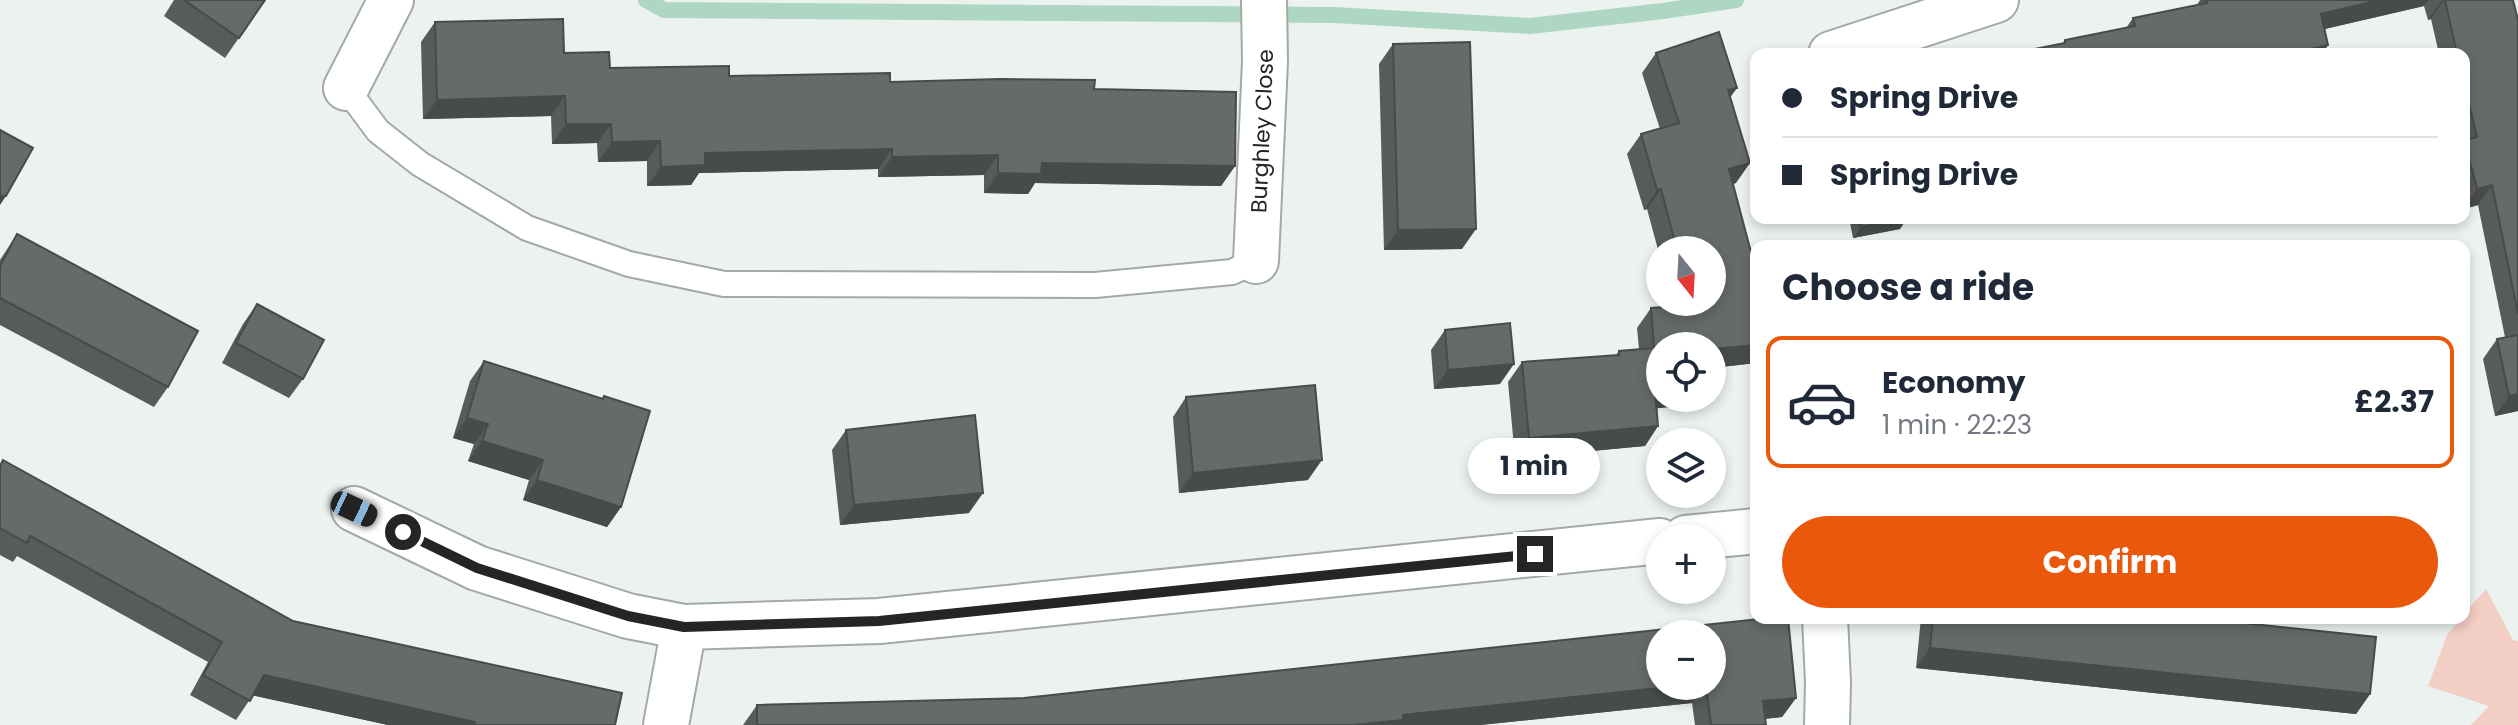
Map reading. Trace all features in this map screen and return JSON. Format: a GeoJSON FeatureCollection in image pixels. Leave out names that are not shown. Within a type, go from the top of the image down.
{"type":"FeatureCollection","features":[{"type":"Feature","properties":{"kind":"street"},"geometry":{"type":"LineString","coordinates":[[346,88],[391,0]]}},
{"type":"Feature","properties":{"kind":"street","name":"Burghley Close"},"geometry":{"type":"LineString","coordinates":[[1256,261],[1265,51],[1264,0]]}},
{"type":"Feature","properties":{"kind":"street"},"geometry":{"type":"LineString","coordinates":[[1854,48],[1996,0]]}},
{"type":"Feature","properties":{"kind":"street"},"geometry":{"type":"LineString","coordinates":[[354,509],[477,568],[628,616],[684,627],[879,621],[1646,542]]}},
{"type":"Feature","properties":{"kind":"street"},"geometry":{"type":"LineString","coordinates":[[1726,534],[1750,532]]}},
{"type":"Feature","properties":{"kind":"street"},"geometry":{"type":"LineString","coordinates":[[1825,624],[1827,725]]}},
{"type":"Feature","properties":{"kind":"street"},"geometry":{"type":"LineString","coordinates":[[666,725],[684,627]]}},
{"type":"Feature","properties":{"kind":"lane"},"geometry":{"type":"LineString","coordinates":[[346,88],[378,131],[420,164],[527,228],[629,264],[724,284],[1095,285],[1232,272],[1256,261]]}},
{"type":"Feature","properties":{"kind":"shaded area"},"geometry":{"type":"Polygon","coordinates":[[[2486,589],[2513,640],[2518,641],[2518,725],[2471,725],[2489,706],[2428,686],[2447,635],[2456,624],[2470,624],[2470,607],[2486,589]]]}},
{"type":"Feature","properties":{"kind":"building"},"geometry":{"type":"Polygon","coordinates":[[[184,0],[265,0],[239,38],[184,0]]]}},
{"type":"Feature","properties":{"kind":"building"},"geometry":{"type":"Polygon","coordinates":[[[2206,0],[2379,0],[2321,14],[2328,45],[2315,48],[2040,48],[2135,26],[2133,18],[2207,3],[2206,0]]]}},
{"type":"Feature","properties":{"kind":"building"},"geometry":{"type":"Polygon","coordinates":[[[2445,0],[2513,0],[2518,20],[2518,314],[2492,185],[2477,189],[2470,163],[2470,139],[2477,137],[2470,108],[2470,48],[2456,48],[2445,0]]]}},
{"type":"Feature","properties":{"kind":"building"},"geometry":{"type":"Polygon","coordinates":[[[563,19],[564,53],[609,52],[610,68],[729,66],[729,76],[890,73],[890,82],[1095,80],[1094,89],[1236,92],[1235,166],[1042,163],[1041,174],[998,173],[998,155],[892,157],[892,149],[705,153],[705,165],[661,167],[660,141],[612,142],[611,124],[566,124],[565,96],[437,100],[435,22],[563,19]]]}},
{"type":"Feature","properties":{"kind":"building"},"geometry":{"type":"Polygon","coordinates":[[[1719,32],[1737,88],[1728,90],[1750,163],[1729,169],[1750,248],[1750,346],[1726,348],[1726,332],[1653,332],[1652,316],[1726,316],[1726,236],[1673,236],[1661,189],[1657,190],[1641,134],[1679,123],[1656,53],[1719,32]]]}},
{"type":"Feature","properties":{"kind":"building"},"geometry":{"type":"Polygon","coordinates":[[[1470,42],[1476,229],[1398,230],[1393,44],[1470,42]]]}},
{"type":"Feature","properties":{"kind":"building"},"geometry":{"type":"Polygon","coordinates":[[[0,130],[33,148],[6,196],[0,196],[0,130]]]}},
{"type":"Feature","properties":{"kind":"building"},"geometry":{"type":"Polygon","coordinates":[[[17,234],[198,331],[168,387],[0,298],[0,266],[17,234]]]}},
{"type":"Feature","properties":{"kind":"building"},"geometry":{"type":"Polygon","coordinates":[[[257,304],[324,340],[303,379],[236,343],[257,304]]]}},
{"type":"Feature","properties":{"kind":"building"},"geometry":{"type":"Polygon","coordinates":[[[1510,323],[1514,364],[1448,370],[1445,330],[1510,323]]]}},
{"type":"Feature","properties":{"kind":"building"},"geometry":{"type":"Polygon","coordinates":[[[2518,335],[2518,394],[2509,396],[2497,339],[2518,335]]]}},
{"type":"Feature","properties":{"kind":"building"},"geometry":{"type":"Polygon","coordinates":[[[1646,349],[1646,412],[1657,412],[1658,426],[1529,438],[1522,362],[1619,355],[1619,351],[1646,349]]]}},
{"type":"Feature","properties":{"kind":"building"},"geometry":{"type":"Polygon","coordinates":[[[484,361],[650,411],[621,507],[537,480],[543,460],[482,441],[488,424],[467,418],[484,361]]]}},
{"type":"Feature","properties":{"kind":"building"},"geometry":{"type":"Polygon","coordinates":[[[1315,385],[1322,460],[1193,473],[1186,397],[1315,385]]]}},
{"type":"Feature","properties":{"kind":"building"},"geometry":{"type":"Polygon","coordinates":[[[975,415],[983,493],[854,505],[846,430],[975,415]]]}},
{"type":"Feature","properties":{"kind":"building"},"geometry":{"type":"Polygon","coordinates":[[[3,460],[293,621],[622,693],[615,725],[474,725],[475,722],[264,675],[250,701],[203,675],[222,642],[30,536],[27,543],[0,528],[0,466],[3,460]]]}},
{"type":"Feature","properties":{"kind":"building"},"geometry":{"type":"Polygon","coordinates":[[[1750,620],[1750,624],[1789,624],[1796,698],[1763,701],[1766,725],[1711,725],[1708,700],[1726,700],[1726,623],[1750,620]]]}},
{"type":"Feature","properties":{"kind":"building"},"geometry":{"type":"Polygon","coordinates":[[[1932,624],[2253,624],[2376,637],[2370,694],[1930,648],[1932,624]]]}},
{"type":"Feature","properties":{"kind":"building"},"geometry":{"type":"Polygon","coordinates":[[[1646,631],[1646,689],[1403,715],[1403,720],[1353,725],[757,725],[757,705],[1024,698],[1646,631]]]}},
{"type":"Feature","properties":{"kind":"waterway"},"geometry":{"type":"LineString","coordinates":[[646,0],[664,10],[1334,15],[1530,26],[1736,0]]}},
{"type":"Feature","properties":{"kind":"route"},"geometry":{"type":"LineString","coordinates":[[403,532],[477,568],[628,616],[684,627],[879,621],[1535,554]]}}]}
